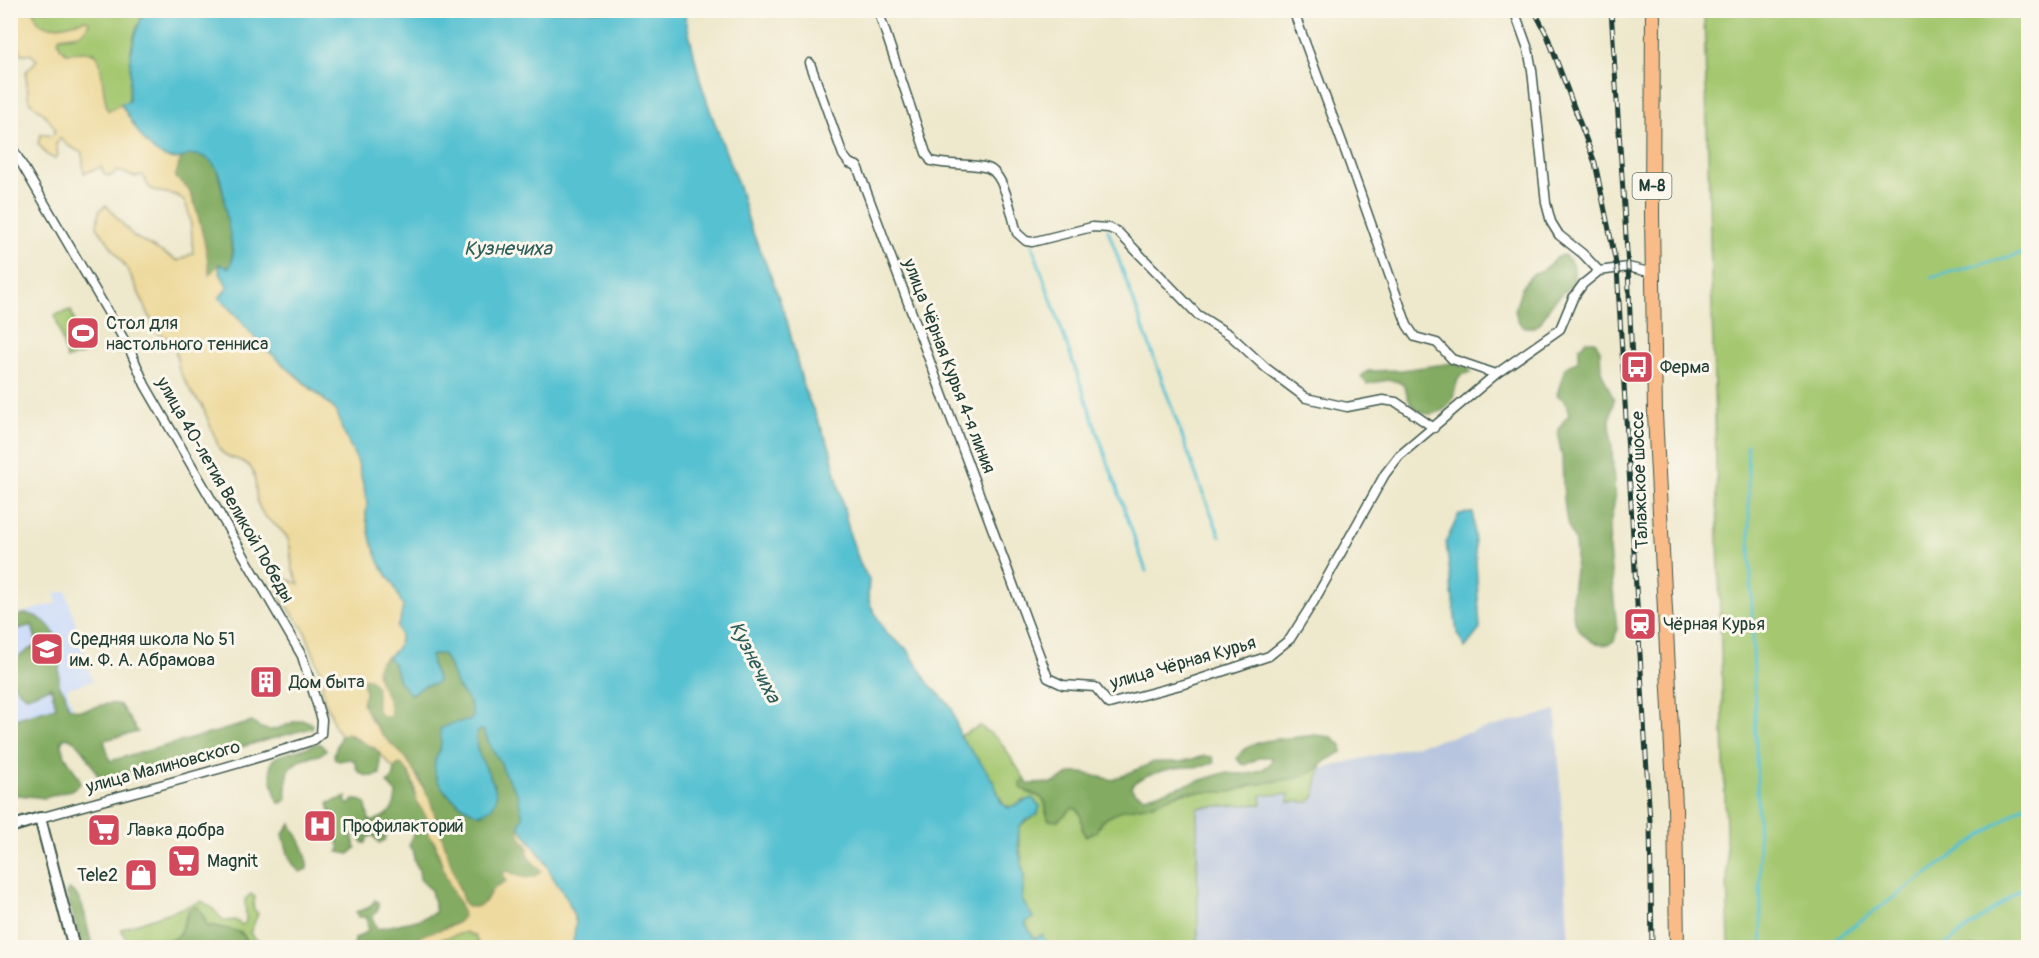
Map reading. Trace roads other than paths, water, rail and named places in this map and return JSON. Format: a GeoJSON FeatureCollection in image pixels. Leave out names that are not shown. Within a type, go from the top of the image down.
{"type":"FeatureCollection","features":[{"type":"Feature","properties":{"kind":"main road","name":"Талажское шоссе"},"geometry":{"type":"LineString","coordinates":[[1653,10],[1655,414],[1675,807],[1677,948]]}},
{"type":"Feature","properties":{"kind":"street"},"geometry":{"type":"LineString","coordinates":[[878,10],[926,153],[931,161],[989,168],[999,176],[1017,233],[1021,238],[1032,242],[1092,227],[1110,228],[1118,232],[1198,315],[1230,335],[1266,368],[1306,398],[1347,407],[1383,400],[1396,402],[1434,428],[1497,374],[1560,329],[1573,298],[1583,284],[1599,271],[1628,267],[1653,273]]}},
{"type":"Feature","properties":{"kind":"street"},"geometry":{"type":"LineString","coordinates":[[1293,10],[1407,325],[1415,337],[1437,343],[1452,359],[1497,374]]}},
{"type":"Feature","properties":{"kind":"street"},"geometry":{"type":"LineString","coordinates":[[1514,10],[1528,49],[1532,70],[1546,203],[1551,222],[1559,235],[1584,254],[1599,271]]}},
{"type":"Feature","properties":{"kind":"street","name":"улица Чёрная Курья 4-я линия"},"geometry":{"type":"LineString","coordinates":[[810,63],[843,155],[849,163],[857,166],[1048,678],[1055,682]]}},
{"type":"Feature","properties":{"kind":"street","name":"улица 40-летия Великой Победы"},"geometry":{"type":"LineString","coordinates":[[10,144],[130,350],[145,385],[302,656],[322,720],[321,734]]}},
{"type":"Feature","properties":{"kind":"street","name":"улица Чёрная Курья"},"geometry":{"type":"LineString","coordinates":[[1055,682],[1063,685],[1095,687],[1109,704],[1269,656],[1290,639],[1314,602],[1385,474],[1399,456],[1434,428]]}},
{"type":"Feature","properties":{"kind":"street","name":"улица Малиновского"},"geometry":{"type":"LineString","coordinates":[[10,827],[92,802],[258,759],[314,741],[321,734]]}},
{"type":"Feature","properties":{"kind":"street"},"geometry":{"type":"LineString","coordinates":[[40,818],[74,948]]}},
{"type":"Feature","properties":{"kind":"water","name":"Кузнечиха"},"geometry":{"type":"Polygon","coordinates":[[[145,11],[684,11],[700,80],[710,110],[740,190],[750,226],[787,321],[804,389],[830,448],[850,535],[861,566],[869,579],[870,604],[886,633],[908,650],[928,683],[952,709],[960,736],[986,770],[1001,802],[1008,808],[1032,798],[1040,806],[1038,814],[1019,827],[1018,845],[1024,878],[1022,900],[1033,918],[1025,923],[1034,939],[1042,935],[1049,947],[576,947],[573,943],[576,922],[567,898],[544,860],[519,826],[523,817],[517,793],[504,773],[483,730],[479,730],[476,734],[477,748],[496,795],[495,803],[489,810],[478,814],[471,810],[448,794],[437,779],[435,762],[440,750],[440,729],[453,723],[469,721],[473,717],[470,703],[456,685],[450,666],[442,654],[431,656],[438,681],[435,684],[426,685],[410,694],[399,681],[394,664],[388,657],[399,644],[400,636],[397,627],[403,606],[380,564],[371,540],[366,517],[367,500],[358,463],[340,420],[335,410],[259,343],[219,298],[228,287],[220,273],[219,264],[229,268],[233,253],[222,185],[215,166],[200,156],[170,158],[160,155],[144,141],[121,104],[129,101],[133,45],[145,11]]]}},
{"type":"Feature","properties":{"kind":"water"},"geometry":{"type":"Polygon","coordinates":[[[1473,513],[1480,629],[1465,648],[1457,633],[1446,542],[1459,514],[1473,513]]]}},
{"type":"Feature","properties":{"kind":"waterway"},"geometry":{"type":"LineString","coordinates":[[1108,230],[1220,536]]}},
{"type":"Feature","properties":{"kind":"waterway"},"geometry":{"type":"LineString","coordinates":[[1032,245],[1146,571]]}},
{"type":"Feature","properties":{"kind":"waterway"},"geometry":{"type":"LineString","coordinates":[[1931,277],[2028,252]]}},
{"type":"Feature","properties":{"kind":"waterway"},"geometry":{"type":"LineString","coordinates":[[1747,445],[1762,948]]}},
{"type":"Feature","properties":{"kind":"waterway"},"geometry":{"type":"LineString","coordinates":[[1822,948],[2028,803]]}},
{"type":"Feature","properties":{"kind":"waterway"},"geometry":{"type":"LineString","coordinates":[[1941,948],[2028,884]]}},
{"type":"Feature","properties":{"kind":"railway"},"geometry":{"type":"LineString","coordinates":[[1534,10],[1547,35],[1595,163],[1617,268],[1650,822],[1652,948]]}},
{"type":"Feature","properties":{"kind":"railway"},"geometry":{"type":"LineString","coordinates":[[1611,10],[1632,362]]}},
{"type":"Feature","properties":{"kind":"place","name":"Стол для настольного тенниса"},"geometry":{"type":"Point","coordinates":[83,333]}},
{"type":"Feature","properties":{"kind":"place","name":"Ферма"},"geometry":{"type":"Point","coordinates":[1637,367]}},
{"type":"Feature","properties":{"kind":"place","name":"Чёрная Курья"},"geometry":{"type":"Point","coordinates":[1640,624]}},
{"type":"Feature","properties":{"kind":"place","name":"Средняя школа № 51 им. Ф. А. Абрамова"},"geometry":{"type":"Point","coordinates":[47,649]}},
{"type":"Feature","properties":{"kind":"place","name":"Дом быта"},"geometry":{"type":"Point","coordinates":[266,682]}},
{"type":"Feature","properties":{"kind":"place","name":"Профилакторий"},"geometry":{"type":"Point","coordinates":[320,826]}},
{"type":"Feature","properties":{"kind":"place","name":"Лавка добра"},"geometry":{"type":"Point","coordinates":[104,830]}},
{"type":"Feature","properties":{"kind":"place","name":"Magnit"},"geometry":{"type":"Point","coordinates":[184,861]}},
{"type":"Feature","properties":{"kind":"place","name":"Tele2"},"geometry":{"type":"Point","coordinates":[141,875]}}]}
